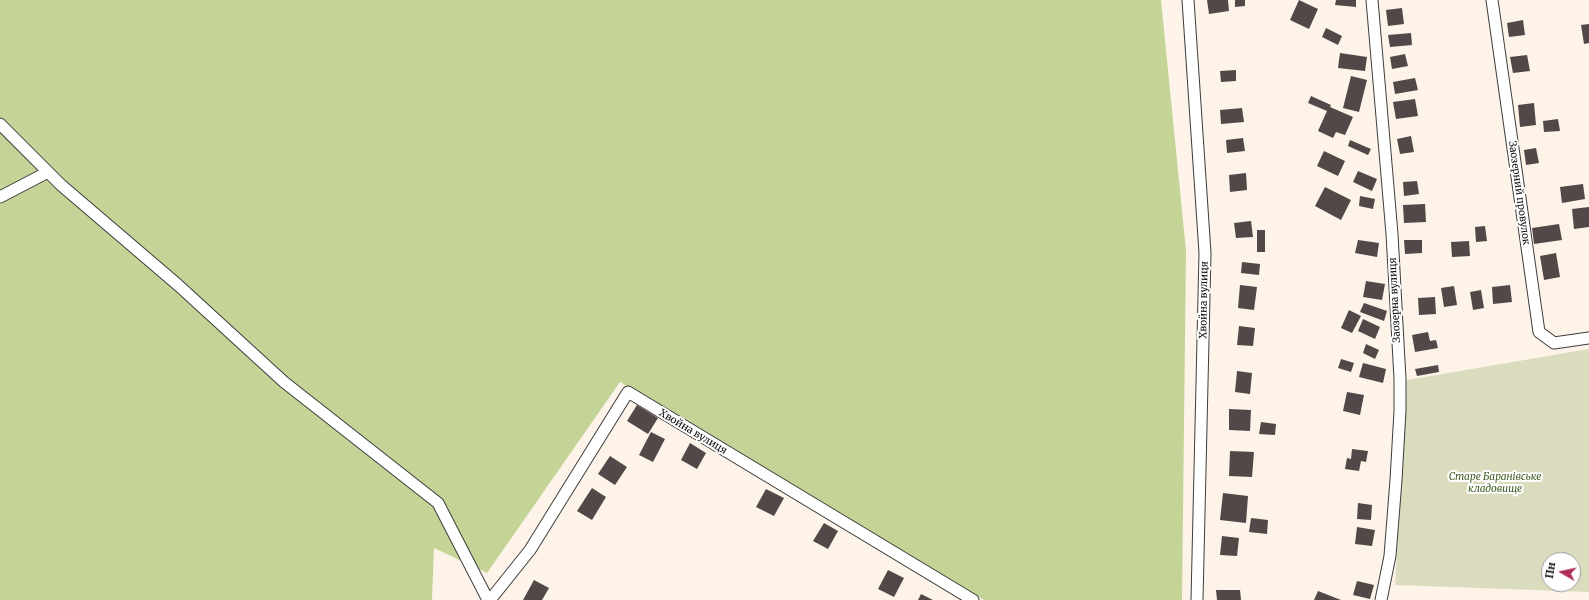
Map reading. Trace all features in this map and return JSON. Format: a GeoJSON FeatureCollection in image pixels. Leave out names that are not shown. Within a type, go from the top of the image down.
{"type":"FeatureCollection","features":[{"type":"Feature","properties":{"kind":"street","name":"Хвойна вулиця"},"geometry":{"type":"LineString","coordinates":[[1188,0],[1205,253],[1197,600]]}},
{"type":"Feature","properties":{"kind":"street","name":"Заозерна вулиця"},"geometry":{"type":"LineString","coordinates":[[1372,0],[1392,234],[1400,379],[1397,473],[1390,556],[1381,600]]}},
{"type":"Feature","properties":{"kind":"street","name":"Заозерний провулок"},"geometry":{"type":"LineString","coordinates":[[1492,0],[1539,332],[1554,343],[1589,338]]}},
{"type":"Feature","properties":{"kind":"street"},"geometry":{"type":"LineString","coordinates":[[0,124],[67,190],[178,285],[284,382],[438,503],[489,600]]}},
{"type":"Feature","properties":{"kind":"street"},"geometry":{"type":"LineString","coordinates":[[0,197],[48,172]]}},
{"type":"Feature","properties":{"kind":"street","name":"Хвойна вулиця"},"geometry":{"type":"LineString","coordinates":[[489,600],[530,550],[628,392],[967,599]]}},
{"type":"Feature","properties":{"kind":"green space"},"geometry":{"type":"Polygon","coordinates":[[[0,0],[1161,0],[1186,251],[1182,600],[984,600],[620,382],[487,573],[434,548],[432,600],[0,600],[0,0]]]}},
{"type":"Feature","properties":{"kind":"green space","name":"Старе Баранівське кладовище"},"geometry":{"type":"Polygon","coordinates":[[[1589,349],[1589,592],[1581,592],[1581,552],[1541,552],[1541,590],[1395,585],[1407,380],[1589,349]]]}},
{"type":"Feature","properties":{"kind":"building"},"geometry":{"type":"Polygon","coordinates":[[[1207,0],[1228,0],[1229,11],[1209,14],[1207,0]]]}},
{"type":"Feature","properties":{"kind":"building"},"geometry":{"type":"Polygon","coordinates":[[[1235,0],[1245,0],[1245,6],[1235,7],[1235,0]]]}},
{"type":"Feature","properties":{"kind":"building"},"geometry":{"type":"Polygon","coordinates":[[[1299,0],[1318,9],[1309,29],[1290,20],[1299,0]]]}},
{"type":"Feature","properties":{"kind":"building"},"geometry":{"type":"Polygon","coordinates":[[[1336,0],[1356,0],[1356,7],[1335,5],[1336,0]]]}},
{"type":"Feature","properties":{"kind":"building"},"geometry":{"type":"Polygon","coordinates":[[[1402,8],[1404,24],[1388,26],[1386,10],[1402,8]]]}},
{"type":"Feature","properties":{"kind":"building"},"geometry":{"type":"Polygon","coordinates":[[[1523,20],[1525,35],[1509,37],[1507,23],[1523,20]]]}},
{"type":"Feature","properties":{"kind":"building"},"geometry":{"type":"Polygon","coordinates":[[[1589,24],[1589,43],[1584,44],[1581,25],[1589,24]]]}},
{"type":"Feature","properties":{"kind":"building"},"geometry":{"type":"Polygon","coordinates":[[[1326,28],[1342,36],[1338,45],[1322,37],[1326,28]]]}},
{"type":"Feature","properties":{"kind":"building"},"geometry":{"type":"Polygon","coordinates":[[[1411,33],[1412,45],[1390,47],[1388,35],[1411,33]]]}},
{"type":"Feature","properties":{"kind":"building"},"geometry":{"type":"Polygon","coordinates":[[[1340,53],[1367,57],[1365,71],[1338,68],[1340,53]]]}},
{"type":"Feature","properties":{"kind":"building"},"geometry":{"type":"Polygon","coordinates":[[[1405,54],[1408,66],[1392,69],[1390,57],[1405,54]]]}},
{"type":"Feature","properties":{"kind":"building"},"geometry":{"type":"Polygon","coordinates":[[[1527,55],[1530,71],[1513,73],[1510,57],[1527,55]]]}},
{"type":"Feature","properties":{"kind":"building"},"geometry":{"type":"Polygon","coordinates":[[[1236,70],[1236,81],[1221,82],[1220,71],[1236,70]]]}},
{"type":"Feature","properties":{"kind":"building"},"geometry":{"type":"Polygon","coordinates":[[[1351,76],[1367,80],[1359,112],[1343,108],[1351,76]]]}},
{"type":"Feature","properties":{"kind":"building"},"geometry":{"type":"Polygon","coordinates":[[[1415,78],[1418,90],[1395,94],[1393,82],[1415,78]]]}},
{"type":"Feature","properties":{"kind":"building"},"geometry":{"type":"Polygon","coordinates":[[[1311,96],[1331,105],[1330,107],[1353,117],[1345,135],[1336,132],[1333,138],[1318,131],[1327,111],[1308,103],[1311,96]]]}},
{"type":"Feature","properties":{"kind":"building"},"geometry":{"type":"Polygon","coordinates":[[[1415,99],[1418,116],[1396,119],[1393,102],[1415,99]]]}},
{"type":"Feature","properties":{"kind":"building"},"geometry":{"type":"Polygon","coordinates":[[[1534,103],[1536,125],[1520,127],[1518,105],[1534,103]]]}},
{"type":"Feature","properties":{"kind":"building"},"geometry":{"type":"Polygon","coordinates":[[[1242,108],[1244,122],[1221,124],[1220,110],[1242,108]]]}},
{"type":"Feature","properties":{"kind":"building"},"geometry":{"type":"Polygon","coordinates":[[[1558,119],[1560,131],[1544,132],[1543,121],[1558,119]]]}},
{"type":"Feature","properties":{"kind":"building"},"geometry":{"type":"Polygon","coordinates":[[[1411,136],[1414,152],[1400,154],[1397,139],[1411,136]]]}},
{"type":"Feature","properties":{"kind":"building"},"geometry":{"type":"Polygon","coordinates":[[[1243,138],[1245,151],[1227,153],[1226,140],[1243,138]]]}},
{"type":"Feature","properties":{"kind":"building"},"geometry":{"type":"Polygon","coordinates":[[[1350,140],[1371,149],[1368,155],[1348,146],[1350,140]]]}},
{"type":"Feature","properties":{"kind":"building"},"geometry":{"type":"Polygon","coordinates":[[[1536,148],[1539,163],[1526,165],[1524,150],[1536,148]]]}},
{"type":"Feature","properties":{"kind":"building"},"geometry":{"type":"Polygon","coordinates":[[[1324,151],[1345,161],[1338,176],[1317,166],[1324,151]]]}},
{"type":"Feature","properties":{"kind":"building"},"geometry":{"type":"Polygon","coordinates":[[[1358,171],[1377,179],[1372,191],[1353,182],[1358,171]]]}},
{"type":"Feature","properties":{"kind":"building"},"geometry":{"type":"Polygon","coordinates":[[[1246,173],[1247,190],[1230,192],[1229,175],[1246,173]]]}},
{"type":"Feature","properties":{"kind":"building"},"geometry":{"type":"Polygon","coordinates":[[[1417,181],[1419,194],[1404,196],[1403,182],[1417,181]]]}},
{"type":"Feature","properties":{"kind":"building"},"geometry":{"type":"Polygon","coordinates":[[[1583,184],[1585,199],[1562,203],[1560,187],[1583,184]]]}},
{"type":"Feature","properties":{"kind":"building"},"geometry":{"type":"Polygon","coordinates":[[[1325,187],[1351,200],[1341,220],[1315,206],[1325,187]]]}},
{"type":"Feature","properties":{"kind":"building"},"geometry":{"type":"Polygon","coordinates":[[[1360,196],[1375,199],[1373,209],[1359,206],[1360,196]]]}},
{"type":"Feature","properties":{"kind":"building"},"geometry":{"type":"Polygon","coordinates":[[[1425,204],[1426,222],[1404,223],[1403,205],[1425,204]]]}},
{"type":"Feature","properties":{"kind":"building"},"geometry":{"type":"Polygon","coordinates":[[[1589,207],[1589,227],[1574,229],[1572,209],[1589,207]]]}},
{"type":"Feature","properties":{"kind":"building"},"geometry":{"type":"Polygon","coordinates":[[[1251,221],[1253,237],[1236,238],[1234,223],[1251,221]]]}},
{"type":"Feature","properties":{"kind":"building"},"geometry":{"type":"Polygon","coordinates":[[[1559,224],[1562,240],[1534,244],[1532,228],[1559,224]]]}},
{"type":"Feature","properties":{"kind":"building"},"geometry":{"type":"Polygon","coordinates":[[[1485,226],[1487,241],[1476,242],[1475,227],[1485,226]]]}},
{"type":"Feature","properties":{"kind":"building"},"geometry":{"type":"Polygon","coordinates":[[[1257,230],[1265,230],[1265,252],[1257,252],[1257,230]]]}},
{"type":"Feature","properties":{"kind":"building"},"geometry":{"type":"Polygon","coordinates":[[[1358,240],[1379,243],[1377,257],[1355,253],[1358,240]]]}},
{"type":"Feature","properties":{"kind":"building"},"geometry":{"type":"Polygon","coordinates":[[[1404,240],[1422,240],[1422,253],[1405,254],[1404,240]]]}},
{"type":"Feature","properties":{"kind":"building"},"geometry":{"type":"Polygon","coordinates":[[[1469,241],[1470,256],[1452,257],[1451,242],[1469,241]]]}},
{"type":"Feature","properties":{"kind":"building"},"geometry":{"type":"Polygon","coordinates":[[[1556,253],[1560,277],[1544,280],[1540,256],[1556,253]]]}},
{"type":"Feature","properties":{"kind":"building"},"geometry":{"type":"Polygon","coordinates":[[[1242,262],[1260,264],[1259,275],[1241,273],[1242,262]]]}},
{"type":"Feature","properties":{"kind":"building"},"geometry":{"type":"Polygon","coordinates":[[[1366,281],[1385,284],[1382,300],[1363,297],[1366,281]]]}},
{"type":"Feature","properties":{"kind":"building"},"geometry":{"type":"Polygon","coordinates":[[[1240,285],[1257,287],[1254,310],[1238,308],[1240,285]]]}},
{"type":"Feature","properties":{"kind":"building"},"geometry":{"type":"Polygon","coordinates":[[[1510,285],[1512,302],[1493,304],[1492,287],[1510,285]]]}},
{"type":"Feature","properties":{"kind":"building"},"geometry":{"type":"Polygon","coordinates":[[[1454,286],[1457,305],[1444,307],[1441,288],[1454,286]]]}},
{"type":"Feature","properties":{"kind":"building"},"geometry":{"type":"Polygon","coordinates":[[[1481,290],[1484,308],[1473,310],[1470,292],[1481,290]]]}},
{"type":"Feature","properties":{"kind":"building"},"geometry":{"type":"Polygon","coordinates":[[[1435,297],[1436,314],[1419,315],[1418,298],[1435,297]]]}},
{"type":"Feature","properties":{"kind":"building"},"geometry":{"type":"Polygon","coordinates":[[[1364,303],[1387,311],[1384,321],[1360,312],[1364,303]]]}},
{"type":"Feature","properties":{"kind":"building"},"geometry":{"type":"Polygon","coordinates":[[[1349,310],[1361,316],[1352,333],[1341,328],[1349,310]]]}},
{"type":"Feature","properties":{"kind":"building"},"geometry":{"type":"Polygon","coordinates":[[[1363,319],[1380,327],[1375,339],[1358,331],[1363,319]]]}},
{"type":"Feature","properties":{"kind":"building"},"geometry":{"type":"Polygon","coordinates":[[[1239,326],[1255,328],[1253,346],[1237,345],[1239,326]]]}},
{"type":"Feature","properties":{"kind":"building"},"geometry":{"type":"Polygon","coordinates":[[[1428,332],[1430,341],[1436,340],[1438,348],[1415,352],[1412,335],[1428,332]]]}},
{"type":"Feature","properties":{"kind":"building"},"geometry":{"type":"Polygon","coordinates":[[[1366,344],[1379,350],[1375,359],[1363,353],[1366,344]]]}},
{"type":"Feature","properties":{"kind":"building"},"geometry":{"type":"Polygon","coordinates":[[[1341,359],[1354,363],[1351,372],[1338,368],[1341,359]]]}},
{"type":"Feature","properties":{"kind":"building"},"geometry":{"type":"Polygon","coordinates":[[[1363,363],[1386,369],[1383,383],[1359,377],[1363,363]]]}},
{"type":"Feature","properties":{"kind":"building"},"geometry":{"type":"Polygon","coordinates":[[[1438,365],[1439,372],[1417,376],[1415,369],[1438,365]]]}},
{"type":"Feature","properties":{"kind":"building"},"geometry":{"type":"Polygon","coordinates":[[[1237,371],[1252,373],[1250,394],[1235,392],[1237,371]]]}},
{"type":"Feature","properties":{"kind":"building"},"geometry":{"type":"Polygon","coordinates":[[[1347,392],[1364,395],[1360,415],[1343,411],[1347,392]]]}},
{"type":"Feature","properties":{"kind":"building"},"geometry":{"type":"Polygon","coordinates":[[[637,405],[658,418],[648,434],[627,421],[637,405]]]}},
{"type":"Feature","properties":{"kind":"building"},"geometry":{"type":"Polygon","coordinates":[[[1229,409],[1251,410],[1250,431],[1229,430],[1229,409]]]}},
{"type":"Feature","properties":{"kind":"building"},"geometry":{"type":"Polygon","coordinates":[[[1261,422],[1276,424],[1275,435],[1259,434],[1261,422]]]}},
{"type":"Feature","properties":{"kind":"building"},"geometry":{"type":"Polygon","coordinates":[[[651,432],[665,439],[653,462],[639,455],[651,432]]]}},
{"type":"Feature","properties":{"kind":"building"},"geometry":{"type":"Polygon","coordinates":[[[690,443],[706,453],[697,469],[681,460],[690,443]]]}},
{"type":"Feature","properties":{"kind":"building"},"geometry":{"type":"Polygon","coordinates":[[[1352,449],[1368,451],[1366,462],[1361,461],[1359,471],[1345,469],[1347,458],[1351,459],[1352,449]]]}},
{"type":"Feature","properties":{"kind":"building"},"geometry":{"type":"Polygon","coordinates":[[[1230,451],[1254,452],[1252,477],[1229,476],[1230,451]]]}},
{"type":"Feature","properties":{"kind":"building"},"geometry":{"type":"Polygon","coordinates":[[[610,456],[627,467],[615,485],[598,474],[610,456]]]}},
{"type":"Feature","properties":{"kind":"building"},"geometry":{"type":"Polygon","coordinates":[[[592,488],[606,497],[592,520],[577,511],[592,488]]]}},
{"type":"Feature","properties":{"kind":"building"},"geometry":{"type":"Polygon","coordinates":[[[766,489],[784,498],[774,516],[756,507],[766,489]]]}},
{"type":"Feature","properties":{"kind":"building"},"geometry":{"type":"Polygon","coordinates":[[[1223,493],[1248,496],[1246,523],[1220,520],[1223,493]]]}},
{"type":"Feature","properties":{"kind":"building"},"geometry":{"type":"Polygon","coordinates":[[[1358,503],[1372,505],[1371,520],[1357,519],[1358,503]]]}},
{"type":"Feature","properties":{"kind":"building"},"geometry":{"type":"Polygon","coordinates":[[[1251,518],[1268,520],[1267,534],[1249,532],[1251,518]]]}},
{"type":"Feature","properties":{"kind":"building"},"geometry":{"type":"Polygon","coordinates":[[[824,523],[838,531],[828,549],[813,541],[824,523]]]}},
{"type":"Feature","properties":{"kind":"building"},"geometry":{"type":"Polygon","coordinates":[[[1357,527],[1375,530],[1372,546],[1355,544],[1357,527]]]}},
{"type":"Feature","properties":{"kind":"building"},"geometry":{"type":"Polygon","coordinates":[[[1222,536],[1239,538],[1237,556],[1220,555],[1222,536]]]}},
{"type":"Feature","properties":{"kind":"building"},"geometry":{"type":"Polygon","coordinates":[[[888,570],[904,578],[894,597],[878,589],[888,570]]]}},
{"type":"Feature","properties":{"kind":"building"},"geometry":{"type":"Polygon","coordinates":[[[534,580],[549,588],[542,600],[523,600],[534,580]]]}},
{"type":"Feature","properties":{"kind":"building"},"geometry":{"type":"Polygon","coordinates":[[[1357,581],[1374,585],[1370,599],[1353,595],[1357,581]]]}},
{"type":"Feature","properties":{"kind":"building"},"geometry":{"type":"Polygon","coordinates":[[[1216,590],[1240,590],[1241,600],[1217,600],[1216,590]]]}},
{"type":"Feature","properties":{"kind":"building"},"geometry":{"type":"Polygon","coordinates":[[[1318,591],[1341,600],[1314,600],[1318,591]]]}},
{"type":"Feature","properties":{"kind":"building"},"geometry":{"type":"Polygon","coordinates":[[[921,594],[933,600],[918,600],[921,594]]]}}]}
